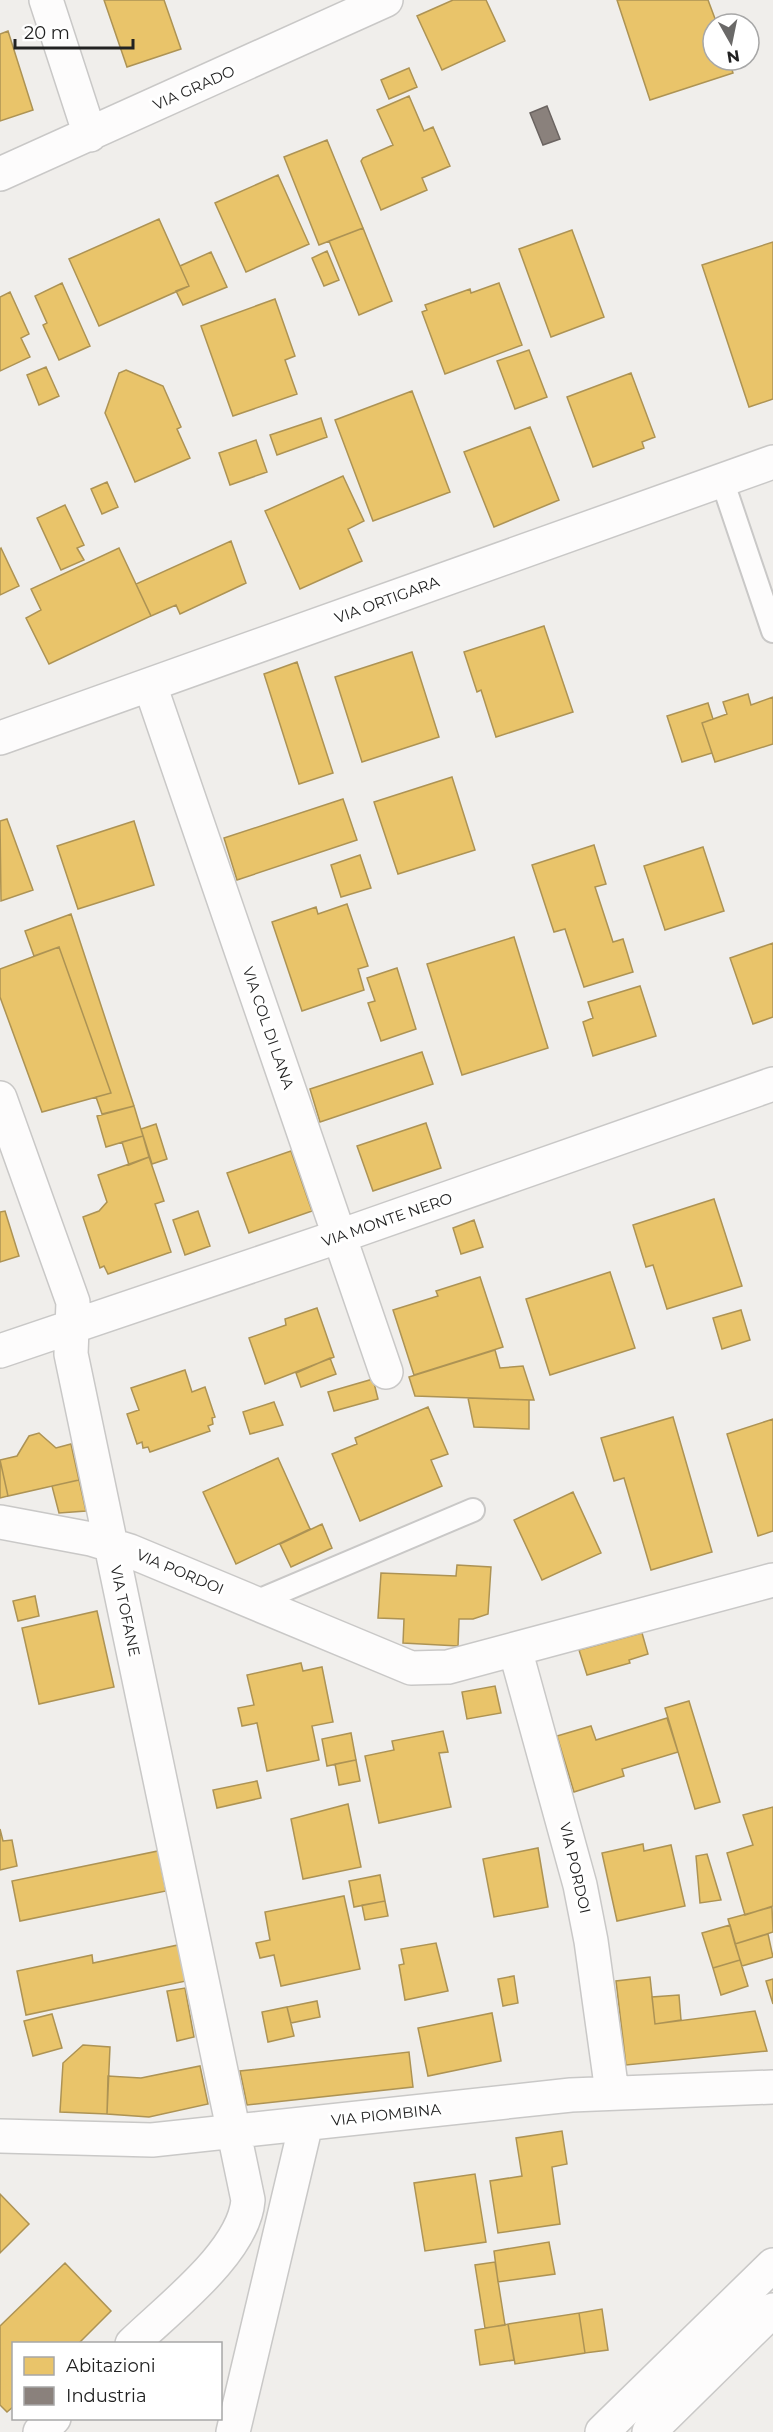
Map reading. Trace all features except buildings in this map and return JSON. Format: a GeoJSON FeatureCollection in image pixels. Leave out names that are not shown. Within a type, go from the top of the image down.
{"type":"FeatureCollection","features":[{"type":"Feature","properties":{"kind":"street"},"geometry":{"type":"LineString","coordinates":[[46,0],[90,135]]}},
{"type":"Feature","properties":{"kind":"street","name":"VIA GRADO"},"geometry":{"type":"LineString","coordinates":[[0,174],[386,0]]}},
{"type":"Feature","properties":{"kind":"street","name":"VIA ORTIGARA"},"geometry":{"type":"LineString","coordinates":[[0,738],[773,462]]}},
{"type":"Feature","properties":{"kind":"street","name":"VIA COL DI LANA"},"geometry":{"type":"LineString","coordinates":[[150,685],[386,1372]]}},
{"type":"Feature","properties":{"kind":"street","name":"VIA MONTE NERO"},"geometry":{"type":"LineString","coordinates":[[0,1351],[340,1236],[773,1084]]}},
{"type":"Feature","properties":{"kind":"street","name":"VIA TOFANE"},"geometry":{"type":"LineString","coordinates":[[0,1098],[73,1302],[71,1354],[248,2200],[241,2230],[218,2261],[133,2342]]}},
{"type":"Feature","properties":{"kind":"street","name":"VIA PORDOI"},"geometry":{"type":"LineString","coordinates":[[0,1522],[111,1545],[411,1668],[448,1667],[773,1580]]}},
{"type":"Feature","properties":{"kind":"street","name":"VIA PORDOI"},"geometry":{"type":"LineString","coordinates":[[515,1649],[580,1885],[591,1941],[612,2092]]}},
{"type":"Feature","properties":{"kind":"street","name":"VIA PIOMBINA"},"geometry":{"type":"LineString","coordinates":[[0,2136],[130,2140],[234,2132],[612,2092],[773,2087]]}},
{"type":"Feature","properties":{"kind":"street"},"geometry":{"type":"LineString","coordinates":[[233,2432],[306,2124]]}},
{"type":"Feature","properties":{"kind":"street"},"geometry":{"type":"LineString","coordinates":[[602,2432],[773,2265]]}},
{"type":"Feature","properties":{"kind":"street"},"geometry":{"type":"LineString","coordinates":[[649,2432],[773,2310]]}},
{"type":"Feature","properties":{"kind":"street"},"geometry":{"type":"LineString","coordinates":[[40,2432],[52,2420]]}},
{"type":"Feature","properties":{"kind":"lane"},"geometry":{"type":"LineString","coordinates":[[722,480],[773,631]]}},
{"type":"Feature","properties":{"kind":"lane"},"geometry":{"type":"LineString","coordinates":[[253,1603],[473,1510]]}}]}
